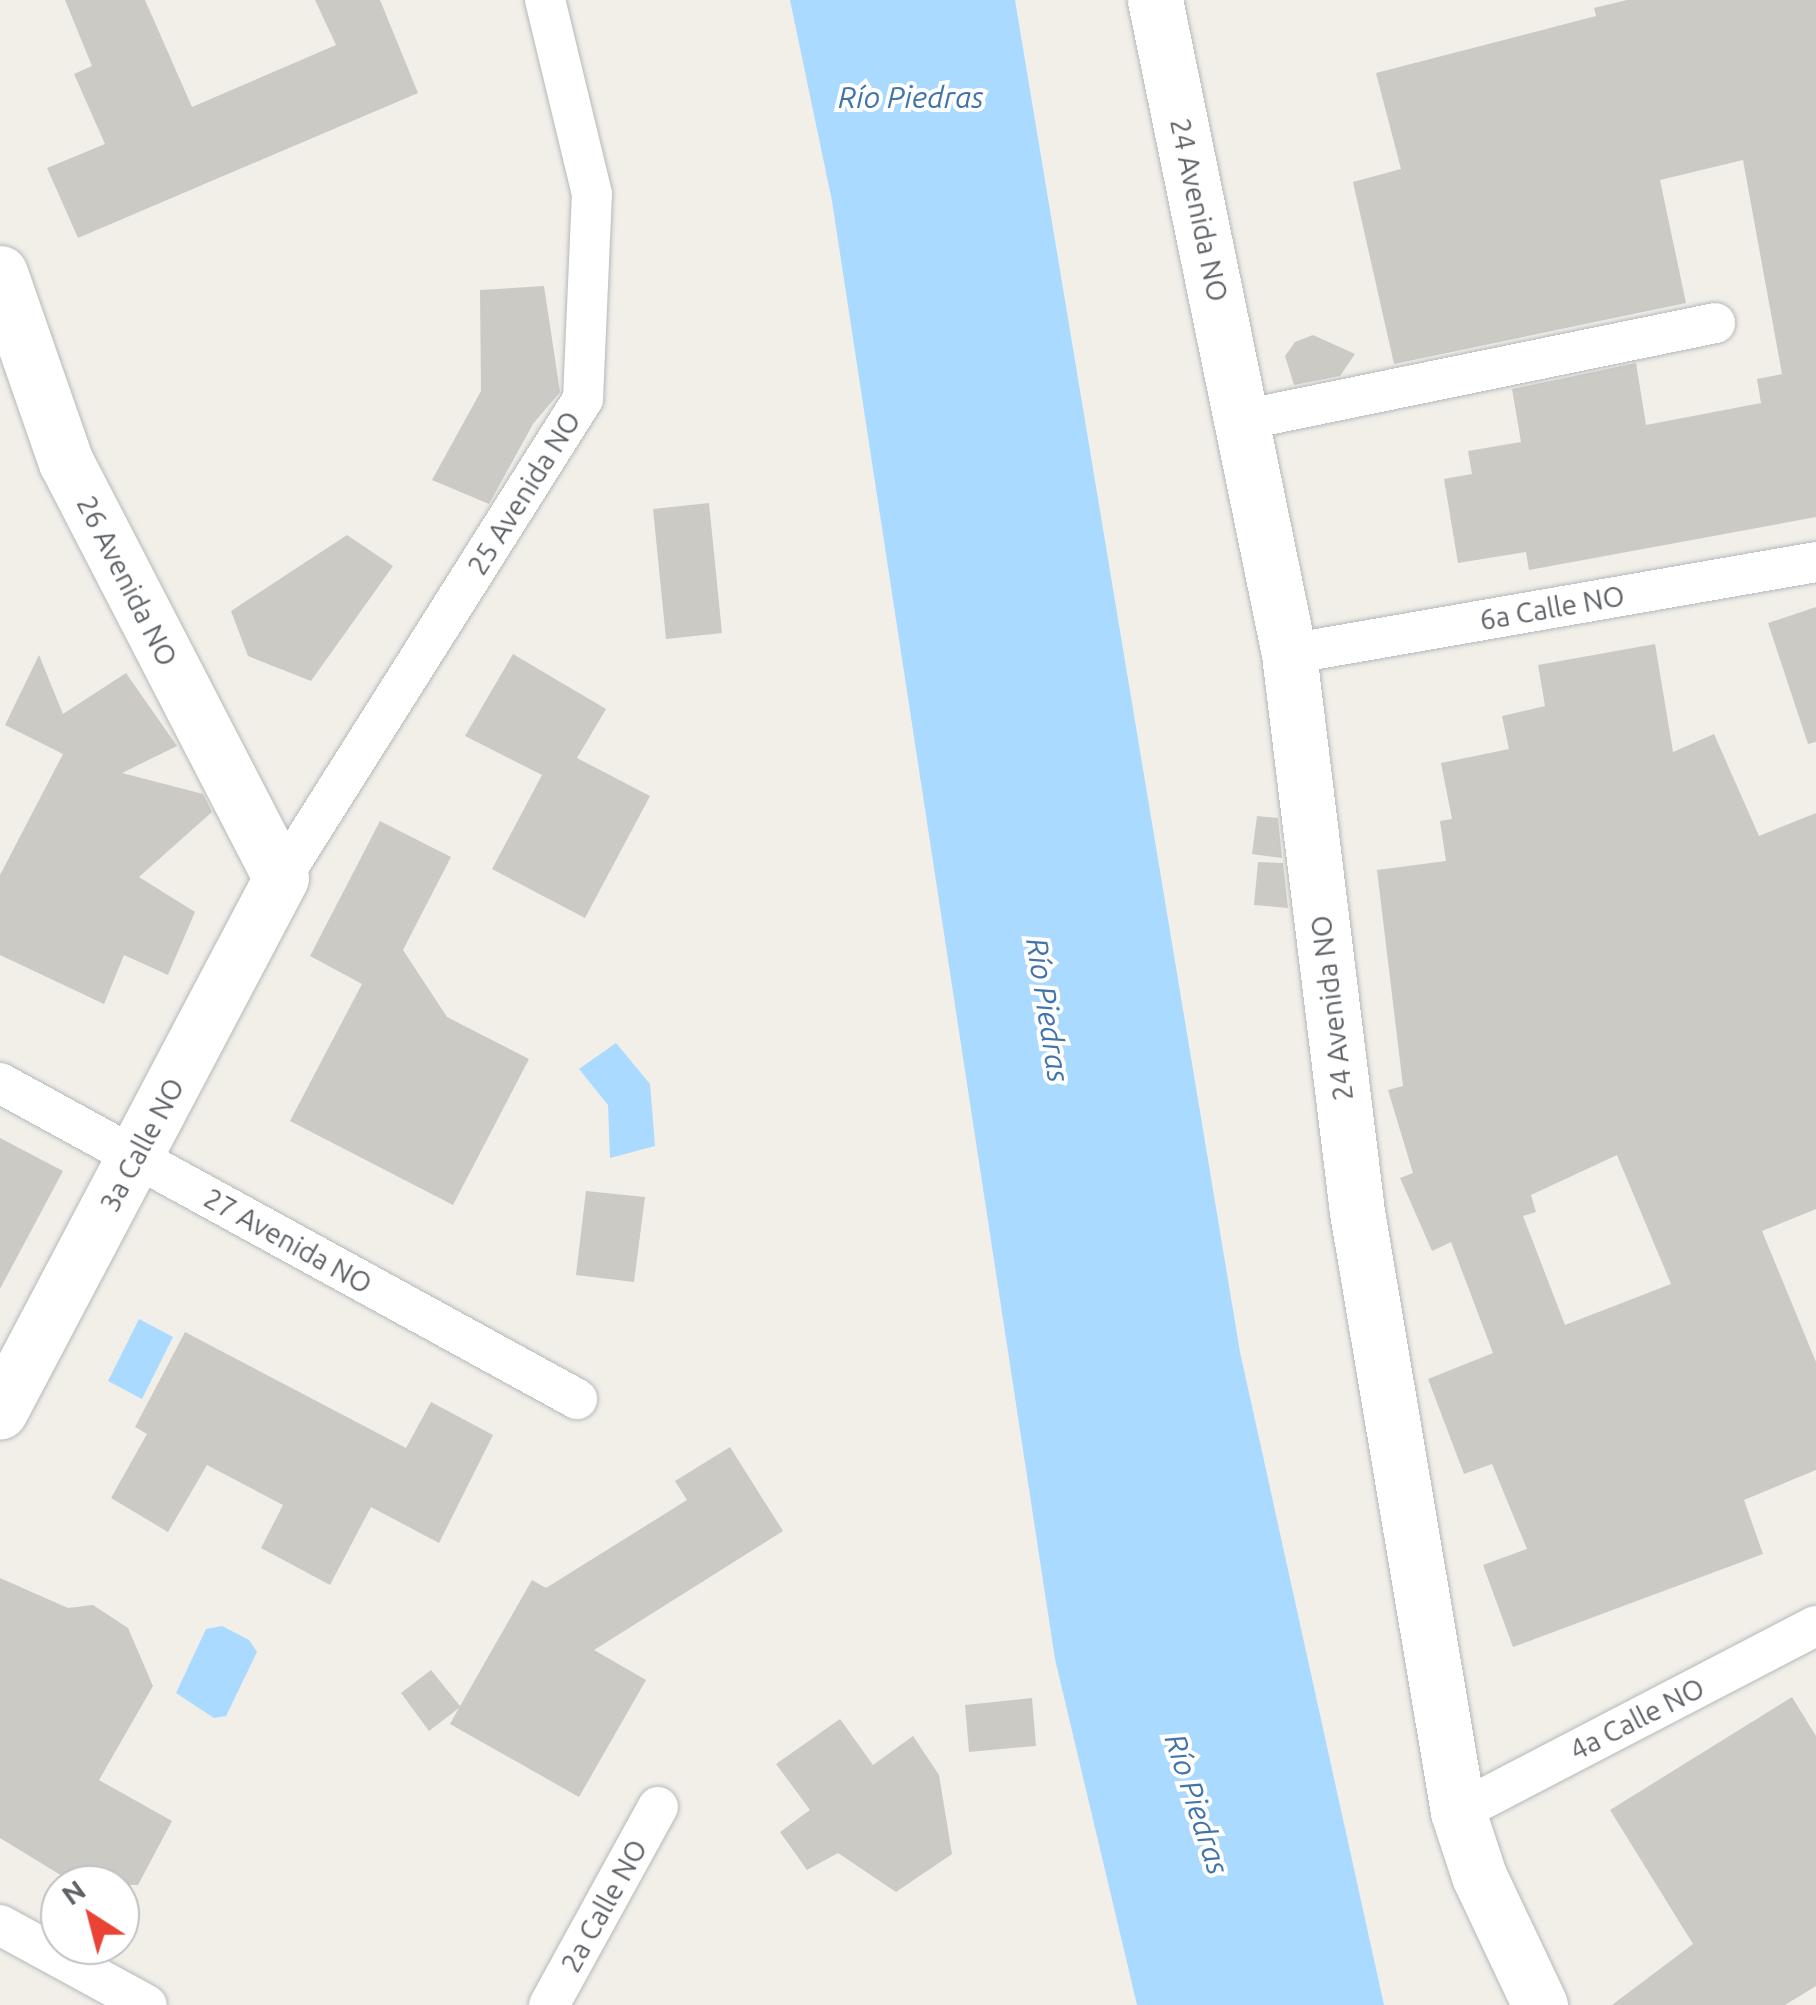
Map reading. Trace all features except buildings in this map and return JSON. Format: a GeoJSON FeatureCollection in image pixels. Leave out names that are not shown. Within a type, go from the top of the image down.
{"type":"FeatureCollection","features":[{"type":"Feature","properties":{"kind":"street","name":"25 Avenida NO"},"geometry":{"type":"LineString","coordinates":[[281,878],[583,399],[592,194],[544,0]]}},
{"type":"Feature","properties":{"kind":"street","name":"24 Avenida NO"},"geometry":{"type":"LineString","coordinates":[[1156,0],[1289,654],[1357,1212],[1458,1812],[1479,1876],[1540,2005]]}},
{"type":"Feature","properties":{"kind":"street","name":"26 Avenida NO"},"geometry":{"type":"LineString","coordinates":[[0,273],[66,462],[281,878]]}},
{"type":"Feature","properties":{"kind":"street"},"geometry":{"type":"LineString","coordinates":[[1242,420],[1715,323]]}},
{"type":"Feature","properties":{"kind":"street","name":"6a Calle NO"},"geometry":{"type":"LineString","coordinates":[[1289,654],[1816,562]]}},
{"type":"Feature","properties":{"kind":"street","name":"3a Calle NO"},"geometry":{"type":"LineString","coordinates":[[0,1411],[281,878]]}},
{"type":"Feature","properties":{"kind":"street","name":"27 Avenida NO"},"geometry":{"type":"LineString","coordinates":[[0,1083],[577,1399]]}},
{"type":"Feature","properties":{"kind":"street","name":"4a Calle NO"},"geometry":{"type":"LineString","coordinates":[[1458,1812],[1816,1626]]}},
{"type":"Feature","properties":{"kind":"street","name":"2a Calle NO"},"geometry":{"type":"LineString","coordinates":[[549,2005],[658,1807]]}},
{"type":"Feature","properties":{"kind":"street"},"geometry":{"type":"LineString","coordinates":[[0,1925],[147,2005]]}},
{"type":"Feature","properties":{"kind":"water","name":"Río Piedras"},"geometry":{"type":"Polygon","coordinates":[[[790,0],[1015,0],[1240,1352],[1384,2005],[1137,2005],[1055,1659],[832,201],[790,0]]]}},
{"type":"Feature","properties":{"kind":"water"},"geometry":{"type":"Polygon","coordinates":[[[616,1043],[650,1084],[655,1146],[610,1158],[608,1105],[579,1069],[616,1043]]]}},
{"type":"Feature","properties":{"kind":"water"},"geometry":{"type":"Polygon","coordinates":[[[139,1319],[173,1337],[142,1399],[108,1381],[139,1319]]]}},
{"type":"Feature","properties":{"kind":"water"},"geometry":{"type":"Polygon","coordinates":[[[222,1626],[249,1640],[257,1652],[226,1716],[214,1718],[176,1693],[206,1629],[222,1626]]]}}]}
